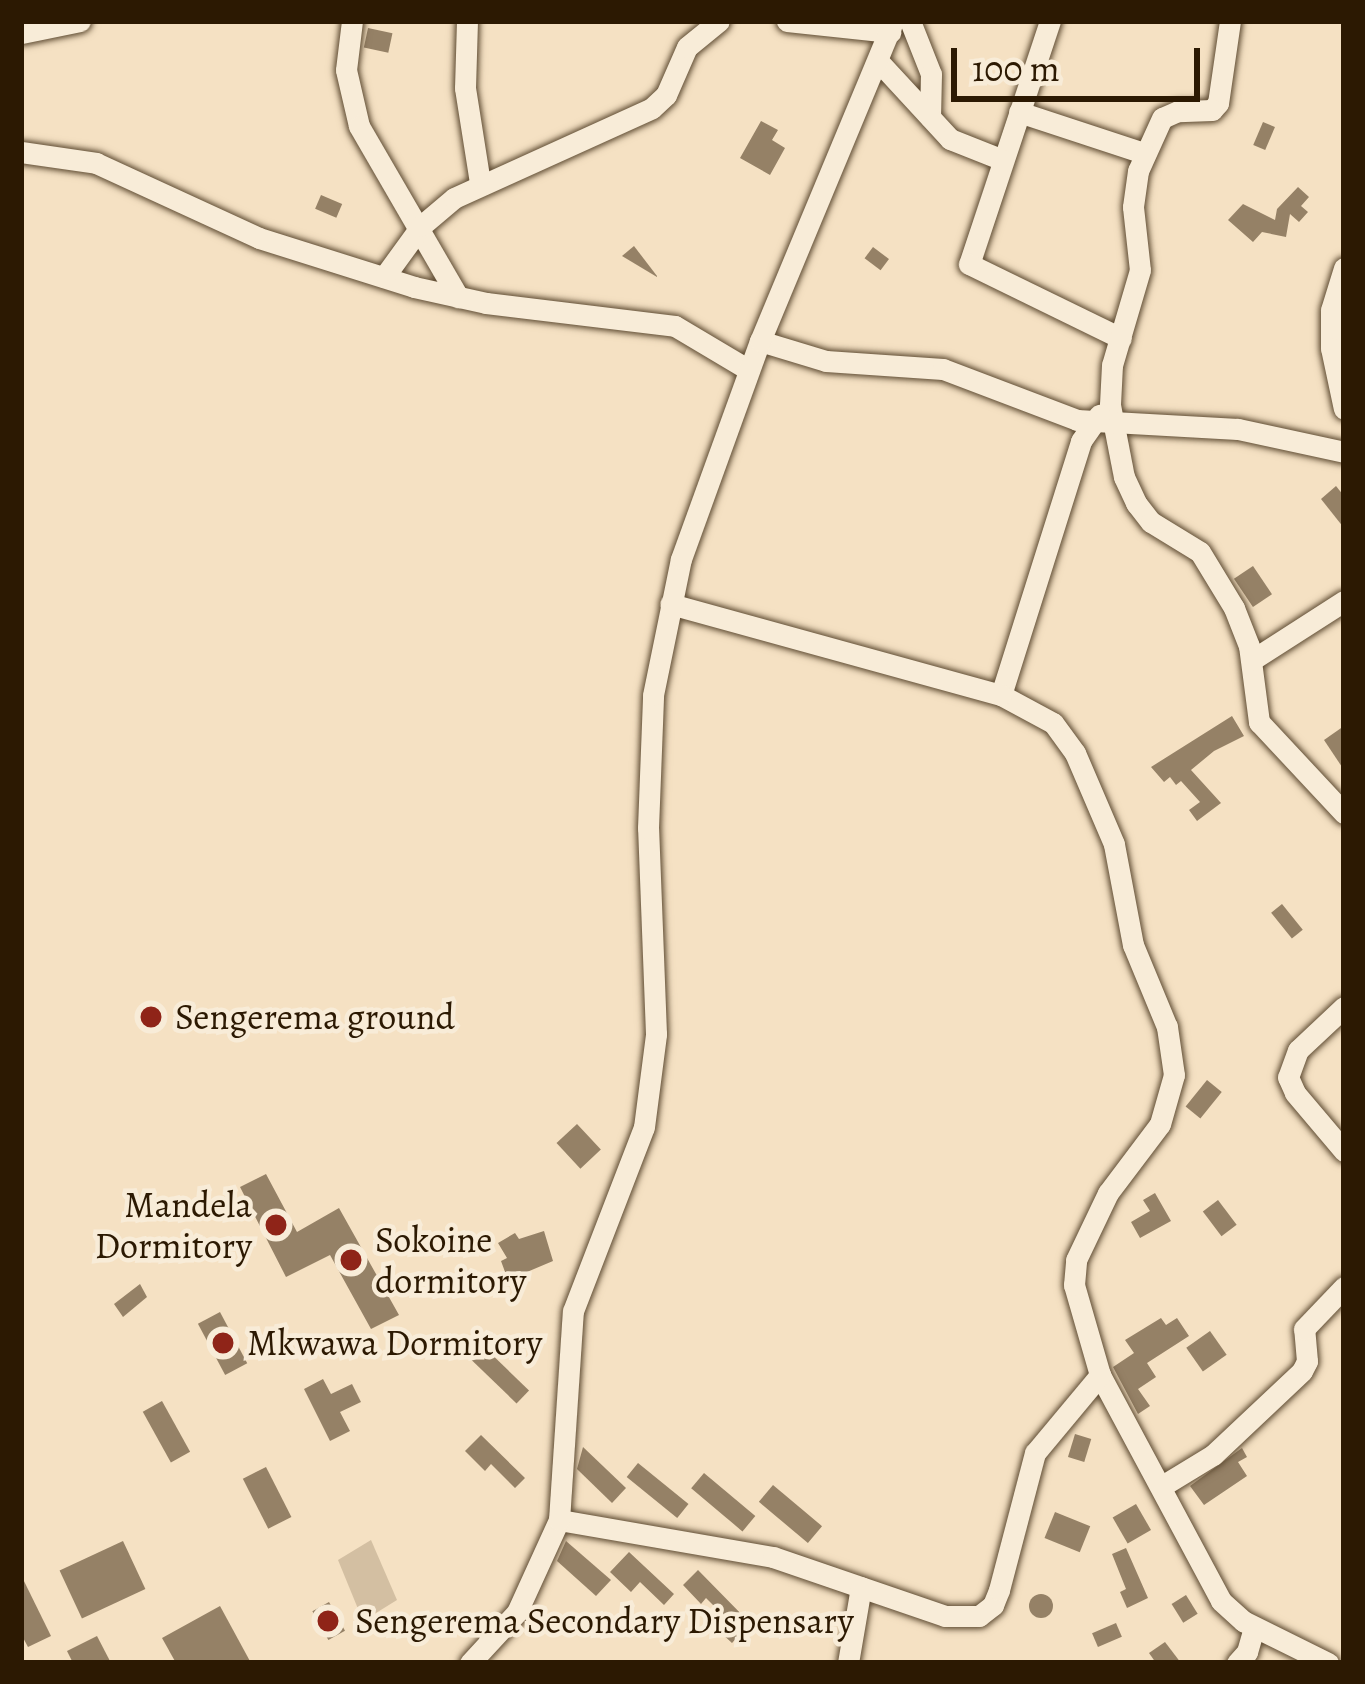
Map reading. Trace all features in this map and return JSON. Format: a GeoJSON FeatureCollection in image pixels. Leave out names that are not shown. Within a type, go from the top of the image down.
{"type":"FeatureCollection","features":[{"type":"Feature","properties":{"kind":"street"},"geometry":{"type":"LineString","coordinates":[[21,34],[80,21]]}},
{"type":"Feature","properties":{"kind":"street"},"geometry":{"type":"LineString","coordinates":[[352,21],[346,70],[351,103],[374,154],[421,226],[458,297]]}},
{"type":"Feature","properties":{"kind":"street"},"geometry":{"type":"LineString","coordinates":[[467,21],[465,88],[480,183]]}},
{"type":"Feature","properties":{"kind":"street"},"geometry":{"type":"LineString","coordinates":[[384,277],[438,209],[480,183],[652,108],[666,95],[687,47],[719,21]]}},
{"type":"Feature","properties":{"kind":"street"},"geometry":{"type":"LineString","coordinates":[[788,21],[898,25]]}},
{"type":"Feature","properties":{"kind":"street"},"geometry":{"type":"LineString","coordinates":[[1050,21],[969,258],[971,268],[1121,338]]}},
{"type":"Feature","properties":{"kind":"street"},"geometry":{"type":"LineString","coordinates":[[1230,21],[1218,103],[1212,110],[1168,113],[1144,153],[1132,192],[1140,270],[1109,383],[1105,415],[1136,503],[1150,522],[1200,552],[1234,608],[1252,660],[1259,722],[1344,813]]}},
{"type":"Feature","properties":{"kind":"street"},"geometry":{"type":"LineString","coordinates":[[470,1663],[517,1612],[559,1520],[573,1311],[594,1245],[632,1166],[652,1079],[657,976],[648,828],[651,740],[653,695],[670,604],[748,370],[898,25]]}},
{"type":"Feature","properties":{"kind":"street"},"geometry":{"type":"LineString","coordinates":[[898,25],[932,74],[930,117]]}},
{"type":"Feature","properties":{"kind":"street"},"geometry":{"type":"LineString","coordinates":[[879,62],[950,139],[1003,160]]}},
{"type":"Feature","properties":{"kind":"street"},"geometry":{"type":"LineString","coordinates":[[1019,112],[1144,153]]}},
{"type":"Feature","properties":{"kind":"street"},"geometry":{"type":"LineString","coordinates":[[21,152],[97,163],[260,238],[458,297],[675,326],[748,370]]}},
{"type":"Feature","properties":{"kind":"street"},"geometry":{"type":"LineString","coordinates":[[1344,268],[1331,310],[1331,348],[1344,409]]}},
{"type":"Feature","properties":{"kind":"street"},"geometry":{"type":"LineString","coordinates":[[760,341],[826,361],[943,369],[1060,416],[1105,415],[1267,433],[1344,452]]}},
{"type":"Feature","properties":{"kind":"street"},"geometry":{"type":"LineString","coordinates":[[1000,695],[1081,441],[1105,415]]}},
{"type":"Feature","properties":{"kind":"street"},"geometry":{"type":"LineString","coordinates":[[1252,660],[1344,601]]}},
{"type":"Feature","properties":{"kind":"street"},"geometry":{"type":"LineString","coordinates":[[670,604],[1000,695],[1053,723],[1075,753],[1123,869],[1133,945],[1175,1060],[1160,1124],[1108,1193],[1076,1260],[1074,1285],[1100,1375],[1221,1601],[1255,1627],[1328,1663]]}},
{"type":"Feature","properties":{"kind":"street"},"geometry":{"type":"LineString","coordinates":[[1344,1007],[1298,1050],[1288,1077],[1295,1093],[1344,1151]]}},
{"type":"Feature","properties":{"kind":"street"},"geometry":{"type":"LineString","coordinates":[[1162,1486],[1238,1435],[1301,1371],[1307,1361],[1304,1329],[1344,1287]]}},
{"type":"Feature","properties":{"kind":"street"},"geometry":{"type":"LineString","coordinates":[[559,1520],[773,1557],[966,1620],[993,1605],[1035,1453],[1100,1375]]}},
{"type":"Feature","properties":{"kind":"street"},"geometry":{"type":"LineString","coordinates":[[848,1663],[861,1588]]}},
{"type":"Feature","properties":{"kind":"street"},"geometry":{"type":"LineString","coordinates":[[1237,1663],[1247,1652],[1255,1627]]}},
{"type":"Feature","properties":{"kind":"shaded area"},"geometry":{"type":"Polygon","coordinates":[[[371,1540],[397,1600],[363,1621],[338,1560],[371,1540]]]}},
{"type":"Feature","properties":{"kind":"building"},"geometry":{"type":"Polygon","coordinates":[[[368,28],[392,33],[388,53],[364,48],[368,28]]]}},
{"type":"Feature","properties":{"kind":"building"},"geometry":{"type":"Polygon","coordinates":[[[761,121],[778,130],[772,140],[785,148],[770,175],[740,158],[761,121]]]}},
{"type":"Feature","properties":{"kind":"building"},"geometry":{"type":"Polygon","coordinates":[[[1263,122],[1275,127],[1265,150],[1253,145],[1263,122]]]}},
{"type":"Feature","properties":{"kind":"building"},"geometry":{"type":"Polygon","coordinates":[[[1298,187],[1309,197],[1301,206],[1308,212],[1299,222],[1290,214],[1286,237],[1262,232],[1253,242],[1228,220],[1243,204],[1275,220],[1277,209],[1298,187]]]}},
{"type":"Feature","properties":{"kind":"building"},"geometry":{"type":"Polygon","coordinates":[[[321,195],[342,204],[336,218],[315,209],[321,195]]]}},
{"type":"Feature","properties":{"kind":"building"},"geometry":{"type":"Polygon","coordinates":[[[634,246],[657,276],[657,277],[622,256],[634,246]]]}},
{"type":"Feature","properties":{"kind":"building"},"geometry":{"type":"Polygon","coordinates":[[[873,247],[889,259],[881,270],[865,258],[873,247]]]}},
{"type":"Feature","properties":{"kind":"building"},"geometry":{"type":"Polygon","coordinates":[[[1336,486],[1344,496],[1344,528],[1321,499],[1336,486]]]}},
{"type":"Feature","properties":{"kind":"building"},"geometry":{"type":"Polygon","coordinates":[[[1253,566],[1272,594],[1253,607],[1234,579],[1253,566]]]}},
{"type":"Feature","properties":{"kind":"building"},"geometry":{"type":"Polygon","coordinates":[[[1232,716],[1244,736],[1191,770],[1221,803],[1197,821],[1189,810],[1200,802],[1181,781],[1176,785],[1170,777],[1164,782],[1151,767],[1232,716]]]}},
{"type":"Feature","properties":{"kind":"building"},"geometry":{"type":"Polygon","coordinates":[[[1344,726],[1344,770],[1324,740],[1344,726]]]}},
{"type":"Feature","properties":{"kind":"building"},"geometry":{"type":"Polygon","coordinates":[[[1282,904],[1303,930],[1292,938],[1271,913],[1282,904]]]}},
{"type":"Feature","properties":{"kind":"building"},"geometry":{"type":"Polygon","coordinates":[[[1207,1080],[1222,1092],[1200,1118],[1186,1106],[1207,1080]]]}},
{"type":"Feature","properties":{"kind":"building"},"geometry":{"type":"Polygon","coordinates":[[[577,1124],[601,1150],[580,1169],[557,1143],[577,1124]]]}},
{"type":"Feature","properties":{"kind":"building"},"geometry":{"type":"Polygon","coordinates":[[[266,1174],[297,1232],[339,1208],[399,1315],[371,1329],[330,1255],[286,1277],[240,1187],[266,1174]]]}},
{"type":"Feature","properties":{"kind":"building"},"geometry":{"type":"Polygon","coordinates":[[[1155,1193],[1171,1221],[1140,1238],[1131,1222],[1150,1211],[1143,1200],[1155,1193]]]}},
{"type":"Feature","properties":{"kind":"building"},"geometry":{"type":"Polygon","coordinates":[[[1218,1200],[1237,1225],[1221,1236],[1203,1211],[1218,1200]]]}},
{"type":"Feature","properties":{"kind":"building"},"geometry":{"type":"Polygon","coordinates":[[[544,1231],[553,1261],[508,1280],[501,1261],[507,1258],[498,1243],[515,1233],[519,1239],[544,1231]]]}},
{"type":"Feature","properties":{"kind":"building"},"geometry":{"type":"Polygon","coordinates":[[[140,1284],[147,1297],[123,1317],[114,1304],[140,1284]]]}},
{"type":"Feature","properties":{"kind":"building","name":"Mkwawa Dormitory"},"geometry":{"type":"Polygon","coordinates":[[[220,1312],[247,1363],[225,1375],[198,1324],[220,1312]]]}},
{"type":"Feature","properties":{"kind":"building"},"geometry":{"type":"Polygon","coordinates":[[[1161,1318],[1166,1325],[1177,1318],[1189,1336],[1147,1363],[1156,1377],[1138,1389],[1150,1406],[1138,1414],[1113,1367],[1134,1353],[1125,1340],[1161,1318]]]}},
{"type":"Feature","properties":{"kind":"building"},"geometry":{"type":"Polygon","coordinates":[[[1210,1331],[1227,1355],[1203,1371],[1186,1348],[1210,1331]]]}},
{"type":"Feature","properties":{"kind":"building"},"geometry":{"type":"Polygon","coordinates":[[[483,1346],[529,1390],[517,1403],[470,1359],[483,1346]]]}},
{"type":"Feature","properties":{"kind":"building"},"geometry":{"type":"Polygon","coordinates":[[[323,1379],[331,1394],[352,1384],[361,1402],[340,1412],[350,1431],[330,1441],[304,1389],[323,1379]]]}},
{"type":"Feature","properties":{"kind":"building"},"geometry":{"type":"Polygon","coordinates":[[[162,1401],[190,1452],[171,1462],[143,1412],[162,1401]]]}},
{"type":"Feature","properties":{"kind":"building"},"geometry":{"type":"Polygon","coordinates":[[[1075,1434],[1091,1439],[1084,1462],[1068,1457],[1075,1434]]]}},
{"type":"Feature","properties":{"kind":"building"},"geometry":{"type":"Polygon","coordinates":[[[481,1435],[525,1478],[515,1488],[491,1464],[485,1471],[465,1451],[481,1435]]]}},
{"type":"Feature","properties":{"kind":"building"},"geometry":{"type":"Polygon","coordinates":[[[583,1447],[626,1488],[612,1503],[577,1469],[583,1447]]]}},
{"type":"Feature","properties":{"kind":"building"},"geometry":{"type":"Polygon","coordinates":[[[1242,1448],[1247,1457],[1238,1462],[1247,1476],[1204,1505],[1190,1486],[1242,1448]]]}},
{"type":"Feature","properties":{"kind":"building"},"geometry":{"type":"Polygon","coordinates":[[[638,1463],[689,1504],[677,1518],[627,1477],[638,1463]]]}},
{"type":"Feature","properties":{"kind":"building"},"geometry":{"type":"Polygon","coordinates":[[[266,1467],[291,1517],[268,1529],[243,1479],[266,1467]]]}},
{"type":"Feature","properties":{"kind":"building"},"geometry":{"type":"Polygon","coordinates":[[[704,1473],[755,1516],[742,1531],[691,1488],[704,1473]]]}},
{"type":"Feature","properties":{"kind":"building"},"geometry":{"type":"Polygon","coordinates":[[[773,1485],[822,1526],[808,1543],[759,1502],[773,1485]]]}},
{"type":"Feature","properties":{"kind":"building"},"geometry":{"type":"Polygon","coordinates":[[[1136,1504],[1151,1530],[1128,1543],[1113,1518],[1136,1504]]]}},
{"type":"Feature","properties":{"kind":"building"},"geometry":{"type":"Polygon","coordinates":[[[1055,1512],[1090,1526],[1080,1552],[1045,1538],[1055,1512]]]}},
{"type":"Feature","properties":{"kind":"building"},"geometry":{"type":"Polygon","coordinates":[[[123,1541],[145,1589],[82,1619],[60,1571],[123,1541]]]}},
{"type":"Feature","properties":{"kind":"building"},"geometry":{"type":"Polygon","coordinates":[[[566,1541],[611,1580],[596,1596],[557,1561],[566,1541]]]}},
{"type":"Feature","properties":{"kind":"building"},"geometry":{"type":"Polygon","coordinates":[[[1126,1548],[1148,1598],[1127,1608],[1120,1592],[1126,1589],[1112,1554],[1126,1548]]]}},
{"type":"Feature","properties":{"kind":"building"},"geometry":{"type":"Polygon","coordinates":[[[629,1552],[674,1594],[664,1605],[640,1582],[631,1592],[610,1572],[629,1552]]]}},
{"type":"Feature","properties":{"kind":"building"},"geometry":{"type":"Polygon","coordinates":[[[698,1570],[750,1623],[732,1643],[719,1631],[729,1621],[706,1598],[701,1604],[683,1585],[698,1570]]]}},
{"type":"Feature","properties":{"kind":"building"},"geometry":{"type":"Polygon","coordinates":[[[21,1575],[51,1636],[28,1647],[21,1634],[21,1575]]]}},
{"type":"Feature","properties":{"kind":"building"},"geometry":{"type":"Polygon","coordinates":[[[1041,1594],[1050,1597],[1050,1615],[1041,1618],[1032,1615],[1029,1606],[1032,1597],[1041,1594]]]}},
{"type":"Feature","properties":{"kind":"building"},"geometry":{"type":"Polygon","coordinates":[[[1186,1595],[1198,1614],[1183,1623],[1172,1604],[1186,1595]]]}},
{"type":"Feature","properties":{"kind":"building","name":"Sengerema Secondary Dispensary"},"geometry":{"type":"Polygon","coordinates":[[[329,1602],[345,1631],[328,1640],[312,1611],[329,1602]]]}},
{"type":"Feature","properties":{"kind":"building"},"geometry":{"type":"Polygon","coordinates":[[[220,1606],[251,1663],[176,1663],[162,1638],[220,1606]]]}},
{"type":"Feature","properties":{"kind":"building"},"geometry":{"type":"Polygon","coordinates":[[[1116,1623],[1122,1637],[1098,1647],[1092,1633],[1116,1623]]]}},
{"type":"Feature","properties":{"kind":"building"},"geometry":{"type":"Polygon","coordinates":[[[97,1636],[111,1663],[73,1663],[67,1651],[97,1636]]]}},
{"type":"Feature","properties":{"kind":"building"},"geometry":{"type":"Polygon","coordinates":[[[1165,1642],[1181,1663],[1156,1663],[1149,1653],[1165,1642]]]}},
{"type":"Feature","properties":{"kind":"place","name":"Sengerema ground"},"geometry":{"type":"Point","coordinates":[151,1017]}},
{"type":"Feature","properties":{"kind":"place","name":"Mandela Dormitory"},"geometry":{"type":"Point","coordinates":[276,1225]}},
{"type":"Feature","properties":{"kind":"place","name":"Sokoine dormitory"},"geometry":{"type":"Point","coordinates":[351,1260]}},
{"type":"Feature","properties":{"kind":"place","name":"Mkwawa Dormitory"},"geometry":{"type":"Point","coordinates":[223,1343]}},
{"type":"Feature","properties":{"kind":"place","name":"Sengerema Secondary Dispensary"},"geometry":{"type":"Point","coordinates":[328,1621]}}]}
